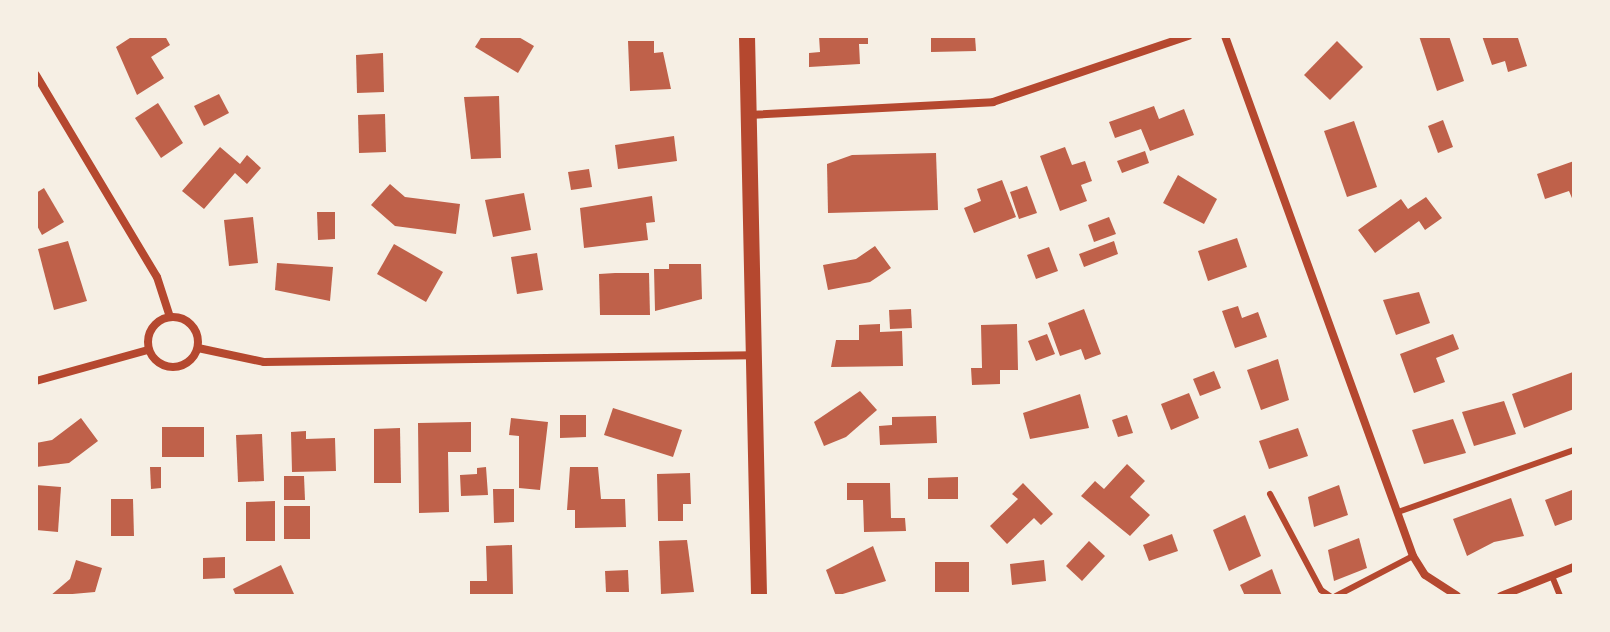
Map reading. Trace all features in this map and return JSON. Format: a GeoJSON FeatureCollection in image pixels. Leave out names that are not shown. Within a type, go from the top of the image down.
{"type":"FeatureCollection","features":[{"type":"Feature","properties":{"kind":"main road"},"geometry":{"type":"LineString","coordinates":[[747,36],[759,596]]}},
{"type":"Feature","properties":{"kind":"street"},"geometry":{"type":"LineString","coordinates":[[749,115],[993,102],[1188,36]]}},
{"type":"Feature","properties":{"kind":"street"},"geometry":{"type":"LineString","coordinates":[[1225,36],[1413,556],[1425,575],[1457,596]]}},
{"type":"Feature","properties":{"kind":"street"},"geometry":{"type":"LineString","coordinates":[[36,75],[157,277],[170,317]]}},
{"type":"Feature","properties":{"kind":"street"},"geometry":{"type":"LineString","coordinates":[[148,350],[154,325],[170,317],[192,325],[198,348]]}},
{"type":"Feature","properties":{"kind":"street"},"geometry":{"type":"LineString","coordinates":[[198,348],[264,362],[753,355]]}},
{"type":"Feature","properties":{"kind":"street"},"geometry":{"type":"LineString","coordinates":[[148,350],[160,365],[179,367],[198,348]]}},
{"type":"Feature","properties":{"kind":"street"},"geometry":{"type":"LineString","coordinates":[[36,381],[148,350]]}},
{"type":"Feature","properties":{"kind":"street"},"geometry":{"type":"LineString","coordinates":[[1501,596],[1574,567]]}},
{"type":"Feature","properties":{"kind":"lane"},"geometry":{"type":"LineString","coordinates":[[1398,512],[1574,450]]}},
{"type":"Feature","properties":{"kind":"lane"},"geometry":{"type":"LineString","coordinates":[[1270,494],[1321,590],[1333,596],[1413,556]]}},
{"type":"Feature","properties":{"kind":"lane"},"geometry":{"type":"LineString","coordinates":[[1552,576],[1560,596]]}},
{"type":"Feature","properties":{"kind":"building"},"geometry":{"type":"Polygon","coordinates":[[[133,36],[165,36],[170,45],[151,57],[164,78],[137,95],[116,47],[133,36]]]}},
{"type":"Feature","properties":{"kind":"building"},"geometry":{"type":"Polygon","coordinates":[[[482,36],[517,36],[534,46],[518,73],[475,47],[482,36]]]}},
{"type":"Feature","properties":{"kind":"building"},"geometry":{"type":"Polygon","coordinates":[[[819,36],[868,36],[868,44],[859,44],[860,64],[809,67],[809,53],[820,52],[819,36]]]}},
{"type":"Feature","properties":{"kind":"building"},"geometry":{"type":"Polygon","coordinates":[[[931,36],[975,36],[976,51],[931,52],[931,36]]]}},
{"type":"Feature","properties":{"kind":"building"},"geometry":{"type":"Polygon","coordinates":[[[1419,36],[1449,36],[1464,81],[1437,91],[1419,36]]]}},
{"type":"Feature","properties":{"kind":"building"},"geometry":{"type":"Polygon","coordinates":[[[1482,36],[1518,38],[1527,66],[1508,72],[1505,61],[1492,65],[1482,36]]]}},
{"type":"Feature","properties":{"kind":"building"},"geometry":{"type":"Polygon","coordinates":[[[628,41],[654,41],[654,53],[663,52],[671,89],[630,91],[628,41]]]}},
{"type":"Feature","properties":{"kind":"building"},"geometry":{"type":"Polygon","coordinates":[[[1337,41],[1363,67],[1330,100],[1304,75],[1337,41]]]}},
{"type":"Feature","properties":{"kind":"building"},"geometry":{"type":"Polygon","coordinates":[[[383,53],[384,92],[357,93],[356,55],[383,53]]]}},
{"type":"Feature","properties":{"kind":"building"},"geometry":{"type":"Polygon","coordinates":[[[219,94],[229,113],[204,126],[194,106],[219,94]]]}},
{"type":"Feature","properties":{"kind":"building"},"geometry":{"type":"Polygon","coordinates":[[[499,96],[501,158],[471,159],[464,97],[499,96]]]}},
{"type":"Feature","properties":{"kind":"building"},"geometry":{"type":"Polygon","coordinates":[[[158,103],[183,143],[161,158],[135,118],[158,103]]]}},
{"type":"Feature","properties":{"kind":"building"},"geometry":{"type":"Polygon","coordinates":[[[1154,106],[1159,119],[1184,109],[1194,135],[1150,151],[1141,129],[1115,138],[1109,122],[1154,106]]]}},
{"type":"Feature","properties":{"kind":"building"},"geometry":{"type":"Polygon","coordinates":[[[385,114],[386,152],[359,153],[358,115],[385,114]]]}},
{"type":"Feature","properties":{"kind":"building"},"geometry":{"type":"Polygon","coordinates":[[[1443,120],[1453,147],[1438,153],[1428,126],[1443,120]]]}},
{"type":"Feature","properties":{"kind":"building"},"geometry":{"type":"Polygon","coordinates":[[[1354,121],[1377,187],[1347,197],[1324,131],[1354,121]]]}},
{"type":"Feature","properties":{"kind":"building"},"geometry":{"type":"Polygon","coordinates":[[[674,136],[677,161],[618,169],[615,145],[674,136]]]}},
{"type":"Feature","properties":{"kind":"building"},"geometry":{"type":"Polygon","coordinates":[[[220,147],[240,164],[247,155],[261,168],[247,184],[235,173],[204,209],[182,191],[220,147]]]}},
{"type":"Feature","properties":{"kind":"building"},"geometry":{"type":"Polygon","coordinates":[[[1065,147],[1072,165],[1085,161],[1092,181],[1081,185],[1087,201],[1060,211],[1040,156],[1065,147]]]}},
{"type":"Feature","properties":{"kind":"building"},"geometry":{"type":"Polygon","coordinates":[[[1145,151],[1149,163],[1122,173],[1117,161],[1145,151]]]}},
{"type":"Feature","properties":{"kind":"building"},"geometry":{"type":"Polygon","coordinates":[[[936,153],[938,210],[828,213],[827,164],[852,155],[936,153]]]}},
{"type":"Feature","properties":{"kind":"building"},"geometry":{"type":"Polygon","coordinates":[[[1574,161],[1574,203],[1569,191],[1545,199],[1537,174],[1574,161]]]}},
{"type":"Feature","properties":{"kind":"building"},"geometry":{"type":"Polygon","coordinates":[[[589,169],[592,187],[571,190],[568,172],[589,169]]]}},
{"type":"Feature","properties":{"kind":"building"},"geometry":{"type":"Polygon","coordinates":[[[1178,175],[1217,199],[1204,224],[1163,203],[1178,175]]]}},
{"type":"Feature","properties":{"kind":"building"},"geometry":{"type":"Polygon","coordinates":[[[1002,180],[1016,217],[974,233],[964,208],[981,201],[977,189],[1002,180]]]}},
{"type":"Feature","properties":{"kind":"building"},"geometry":{"type":"Polygon","coordinates":[[[390,184],[405,197],[460,204],[456,234],[395,226],[371,205],[390,184]]]}},
{"type":"Feature","properties":{"kind":"building"},"geometry":{"type":"Polygon","coordinates":[[[1027,186],[1037,213],[1019,219],[1010,192],[1027,186]]]}},
{"type":"Feature","properties":{"kind":"building"},"geometry":{"type":"Polygon","coordinates":[[[44,188],[64,222],[42,235],[36,224],[36,193],[44,188]]]}},
{"type":"Feature","properties":{"kind":"building"},"geometry":{"type":"Polygon","coordinates":[[[524,193],[531,230],[493,237],[485,200],[524,193]]]}},
{"type":"Feature","properties":{"kind":"building"},"geometry":{"type":"Polygon","coordinates":[[[652,196],[655,222],[646,223],[648,240],[584,248],[580,208],[652,196]]]}},
{"type":"Feature","properties":{"kind":"building"},"geometry":{"type":"Polygon","coordinates":[[[1426,197],[1442,218],[1425,230],[1419,221],[1375,253],[1358,230],[1401,199],[1408,209],[1426,197]]]}},
{"type":"Feature","properties":{"kind":"building"},"geometry":{"type":"Polygon","coordinates":[[[317,212],[335,212],[335,239],[318,240],[317,212]]]}},
{"type":"Feature","properties":{"kind":"building"},"geometry":{"type":"Polygon","coordinates":[[[253,217],[258,263],[229,266],[224,220],[253,217]]]}},
{"type":"Feature","properties":{"kind":"building"},"geometry":{"type":"Polygon","coordinates":[[[1109,217],[1116,234],[1094,242],[1088,225],[1109,217]]]}},
{"type":"Feature","properties":{"kind":"building"},"geometry":{"type":"Polygon","coordinates":[[[1237,238],[1247,267],[1208,281],[1198,251],[1237,238]]]}},
{"type":"Feature","properties":{"kind":"building"},"geometry":{"type":"Polygon","coordinates":[[[68,241],[87,301],[54,310],[38,249],[68,241]]]}},
{"type":"Feature","properties":{"kind":"building"},"geometry":{"type":"Polygon","coordinates":[[[1114,241],[1118,254],[1084,267],[1079,254],[1114,241]]]}},
{"type":"Feature","properties":{"kind":"building"},"geometry":{"type":"Polygon","coordinates":[[[394,244],[443,272],[426,302],[377,274],[394,244]]]}},
{"type":"Feature","properties":{"kind":"building"},"geometry":{"type":"Polygon","coordinates":[[[875,246],[891,268],[870,282],[828,290],[823,265],[856,259],[875,246]]]}},
{"type":"Feature","properties":{"kind":"building"},"geometry":{"type":"Polygon","coordinates":[[[1049,247],[1058,271],[1036,279],[1027,255],[1049,247]]]}},
{"type":"Feature","properties":{"kind":"building"},"geometry":{"type":"Polygon","coordinates":[[[537,253],[543,290],[517,294],[511,257],[537,253]]]}},
{"type":"Feature","properties":{"kind":"building"},"geometry":{"type":"Polygon","coordinates":[[[277,263],[333,267],[330,301],[275,290],[277,263]]]}},
{"type":"Feature","properties":{"kind":"building"},"geometry":{"type":"Polygon","coordinates":[[[669,264],[701,264],[702,299],[655,311],[654,269],[669,269],[669,264]]]}},
{"type":"Feature","properties":{"kind":"building"},"geometry":{"type":"Polygon","coordinates":[[[649,273],[650,315],[600,315],[599,274],[649,273]]]}},
{"type":"Feature","properties":{"kind":"building"},"geometry":{"type":"Polygon","coordinates":[[[1419,292],[1430,323],[1396,335],[1383,300],[1419,292]]]}},
{"type":"Feature","properties":{"kind":"building"},"geometry":{"type":"Polygon","coordinates":[[[1238,306],[1242,318],[1258,312],[1267,337],[1235,348],[1222,311],[1238,306]]]}},
{"type":"Feature","properties":{"kind":"building"},"geometry":{"type":"Polygon","coordinates":[[[911,309],[912,328],[890,329],[889,310],[911,309]]]}},
{"type":"Feature","properties":{"kind":"building"},"geometry":{"type":"Polygon","coordinates":[[[1084,309],[1101,354],[1085,360],[1081,349],[1060,356],[1048,323],[1084,309]]]}},
{"type":"Feature","properties":{"kind":"building"},"geometry":{"type":"Polygon","coordinates":[[[880,324],[880,332],[902,331],[903,366],[831,367],[836,340],[859,340],[859,325],[880,324]]]}},
{"type":"Feature","properties":{"kind":"building"},"geometry":{"type":"Polygon","coordinates":[[[1017,324],[1018,370],[1000,370],[1000,384],[972,385],[971,368],[982,368],[981,325],[1017,324]]]}},
{"type":"Feature","properties":{"kind":"building"},"geometry":{"type":"Polygon","coordinates":[[[1047,334],[1055,354],[1036,361],[1028,341],[1047,334]]]}},
{"type":"Feature","properties":{"kind":"building"},"geometry":{"type":"Polygon","coordinates":[[[1453,334],[1459,349],[1436,358],[1445,382],[1414,393],[1400,354],[1453,334]]]}},
{"type":"Feature","properties":{"kind":"building"},"geometry":{"type":"Polygon","coordinates":[[[1278,359],[1289,400],[1261,410],[1247,370],[1278,359]]]}},
{"type":"Feature","properties":{"kind":"building"},"geometry":{"type":"Polygon","coordinates":[[[1214,371],[1221,388],[1200,396],[1193,379],[1214,371]]]}},
{"type":"Feature","properties":{"kind":"building"},"geometry":{"type":"Polygon","coordinates":[[[1573,372],[1574,409],[1524,428],[1512,394],[1573,372]]]}},
{"type":"Feature","properties":{"kind":"building"},"geometry":{"type":"Polygon","coordinates":[[[860,391],[877,410],[846,437],[824,446],[814,422],[860,391]]]}},
{"type":"Feature","properties":{"kind":"building"},"geometry":{"type":"Polygon","coordinates":[[[1189,393],[1199,418],[1171,430],[1161,404],[1189,393]]]}},
{"type":"Feature","properties":{"kind":"building"},"geometry":{"type":"Polygon","coordinates":[[[1080,394],[1089,428],[1030,439],[1023,413],[1080,394]]]}},
{"type":"Feature","properties":{"kind":"building"},"geometry":{"type":"Polygon","coordinates":[[[1504,401],[1516,434],[1474,446],[1462,412],[1504,401]]]}},
{"type":"Feature","properties":{"kind":"building"},"geometry":{"type":"Polygon","coordinates":[[[613,408],[682,430],[673,457],[604,435],[613,408]]]}},
{"type":"Feature","properties":{"kind":"building"},"geometry":{"type":"Polygon","coordinates":[[[560,415],[586,415],[586,437],[560,438],[560,415]]]}},
{"type":"Feature","properties":{"kind":"building"},"geometry":{"type":"Polygon","coordinates":[[[1127,415],[1133,433],[1118,437],[1112,420],[1127,415]]]}},
{"type":"Feature","properties":{"kind":"building"},"geometry":{"type":"Polygon","coordinates":[[[936,416],[937,443],[880,445],[879,426],[892,425],[892,417],[936,416]]]}},
{"type":"Feature","properties":{"kind":"building"},"geometry":{"type":"Polygon","coordinates":[[[81,418],[98,441],[69,463],[36,467],[36,443],[52,440],[81,418]]]}},
{"type":"Feature","properties":{"kind":"building"},"geometry":{"type":"Polygon","coordinates":[[[511,418],[548,422],[540,490],[519,488],[519,436],[509,435],[511,418]]]}},
{"type":"Feature","properties":{"kind":"building"},"geometry":{"type":"Polygon","coordinates":[[[1453,419],[1466,453],[1424,464],[1412,430],[1453,419]]]}},
{"type":"Feature","properties":{"kind":"building"},"geometry":{"type":"Polygon","coordinates":[[[471,422],[471,452],[448,452],[449,512],[419,513],[418,423],[471,422]]]}},
{"type":"Feature","properties":{"kind":"building"},"geometry":{"type":"Polygon","coordinates":[[[162,427],[204,427],[204,457],[162,457],[162,427]]]}},
{"type":"Feature","properties":{"kind":"building"},"geometry":{"type":"Polygon","coordinates":[[[400,428],[401,483],[374,483],[374,429],[400,428]]]}},
{"type":"Feature","properties":{"kind":"building"},"geometry":{"type":"Polygon","coordinates":[[[1298,428],[1308,456],[1269,469],[1259,441],[1298,428]]]}},
{"type":"Feature","properties":{"kind":"building"},"geometry":{"type":"Polygon","coordinates":[[[306,431],[306,439],[335,438],[336,471],[292,472],[291,432],[306,431]]]}},
{"type":"Feature","properties":{"kind":"building"},"geometry":{"type":"Polygon","coordinates":[[[262,434],[264,481],[238,482],[236,435],[262,434]]]}},
{"type":"Feature","properties":{"kind":"building"},"geometry":{"type":"Polygon","coordinates":[[[1127,464],[1145,481],[1130,497],[1150,515],[1130,536],[1081,496],[1095,481],[1104,489],[1127,464]]]}},
{"type":"Feature","properties":{"kind":"building"},"geometry":{"type":"Polygon","coordinates":[[[150,467],[161,467],[161,488],[151,489],[150,467]]]}},
{"type":"Feature","properties":{"kind":"building"},"geometry":{"type":"Polygon","coordinates":[[[486,467],[488,495],[461,496],[460,475],[477,474],[477,468],[486,467]]]}},
{"type":"Feature","properties":{"kind":"building"},"geometry":{"type":"Polygon","coordinates":[[[570,467],[598,467],[601,499],[625,499],[626,527],[575,528],[575,510],[567,510],[570,467]]]}},
{"type":"Feature","properties":{"kind":"building"},"geometry":{"type":"Polygon","coordinates":[[[690,473],[691,504],[683,504],[683,521],[658,521],[657,474],[690,473]]]}},
{"type":"Feature","properties":{"kind":"building"},"geometry":{"type":"Polygon","coordinates":[[[284,476],[304,476],[305,500],[284,500],[284,476]]]}},
{"type":"Feature","properties":{"kind":"building"},"geometry":{"type":"Polygon","coordinates":[[[958,477],[958,499],[928,499],[928,478],[958,477]]]}},
{"type":"Feature","properties":{"kind":"building"},"geometry":{"type":"Polygon","coordinates":[[[847,483],[890,483],[891,518],[905,518],[906,531],[864,532],[863,500],[847,500],[847,483]]]}},
{"type":"Feature","properties":{"kind":"building"},"geometry":{"type":"Polygon","coordinates":[[[1023,483],[1053,514],[1041,525],[1034,518],[1007,544],[990,526],[1018,499],[1012,494],[1023,483]]]}},
{"type":"Feature","properties":{"kind":"building"},"geometry":{"type":"Polygon","coordinates":[[[1574,483],[1574,519],[1555,526],[1545,500],[1572,490],[1574,483]]]}},
{"type":"Feature","properties":{"kind":"building"},"geometry":{"type":"Polygon","coordinates":[[[36,485],[61,487],[58,532],[36,530],[36,485]]]}},
{"type":"Feature","properties":{"kind":"building"},"geometry":{"type":"Polygon","coordinates":[[[1339,485],[1348,515],[1314,527],[1308,497],[1339,485]]]}},
{"type":"Feature","properties":{"kind":"building"},"geometry":{"type":"Polygon","coordinates":[[[493,489],[514,489],[514,522],[494,523],[493,489]]]}},
{"type":"Feature","properties":{"kind":"building"},"geometry":{"type":"Polygon","coordinates":[[[1511,498],[1524,536],[1494,542],[1467,556],[1453,519],[1511,498]]]}},
{"type":"Feature","properties":{"kind":"building"},"geometry":{"type":"Polygon","coordinates":[[[111,499],[133,499],[134,536],[111,536],[111,499]]]}},
{"type":"Feature","properties":{"kind":"building"},"geometry":{"type":"Polygon","coordinates":[[[275,501],[275,541],[246,541],[246,502],[275,501]]]}},
{"type":"Feature","properties":{"kind":"building"},"geometry":{"type":"Polygon","coordinates":[[[284,506],[310,506],[310,539],[284,539],[284,506]]]}},
{"type":"Feature","properties":{"kind":"building"},"geometry":{"type":"Polygon","coordinates":[[[1245,515],[1261,556],[1229,571],[1213,530],[1245,515]]]}},
{"type":"Feature","properties":{"kind":"building"},"geometry":{"type":"Polygon","coordinates":[[[1172,534],[1178,551],[1149,561],[1143,545],[1172,534]]]}},
{"type":"Feature","properties":{"kind":"building"},"geometry":{"type":"Polygon","coordinates":[[[1359,538],[1367,568],[1334,581],[1328,550],[1359,538]]]}},
{"type":"Feature","properties":{"kind":"building"},"geometry":{"type":"Polygon","coordinates":[[[687,540],[694,592],[661,594],[659,541],[687,540]]]}},
{"type":"Feature","properties":{"kind":"building"},"geometry":{"type":"Polygon","coordinates":[[[1089,541],[1105,556],[1082,581],[1066,566],[1089,541]]]}},
{"type":"Feature","properties":{"kind":"building"},"geometry":{"type":"Polygon","coordinates":[[[512,545],[513,596],[470,596],[470,581],[487,581],[486,546],[512,545]]]}},
{"type":"Feature","properties":{"kind":"building"},"geometry":{"type":"Polygon","coordinates":[[[873,546],[886,581],[836,596],[826,570],[873,546]]]}},
{"type":"Feature","properties":{"kind":"building"},"geometry":{"type":"Polygon","coordinates":[[[225,557],[225,578],[203,579],[203,558],[225,557]]]}},
{"type":"Feature","properties":{"kind":"building"},"geometry":{"type":"Polygon","coordinates":[[[76,560],[102,568],[95,592],[50,596],[70,579],[76,560]]]}},
{"type":"Feature","properties":{"kind":"building"},"geometry":{"type":"Polygon","coordinates":[[[1044,560],[1046,581],[1012,585],[1010,564],[1044,560]]]}},
{"type":"Feature","properties":{"kind":"building"},"geometry":{"type":"Polygon","coordinates":[[[935,562],[969,562],[969,592],[935,592],[935,562]]]}},
{"type":"Feature","properties":{"kind":"building"},"geometry":{"type":"Polygon","coordinates":[[[281,565],[294,594],[236,596],[233,589],[281,565]]]}},
{"type":"Feature","properties":{"kind":"building"},"geometry":{"type":"Polygon","coordinates":[[[1272,569],[1282,596],[1245,596],[1240,585],[1272,569]]]}},
{"type":"Feature","properties":{"kind":"building"},"geometry":{"type":"Polygon","coordinates":[[[628,570],[629,592],[606,592],[605,571],[628,570]]]}}]}
